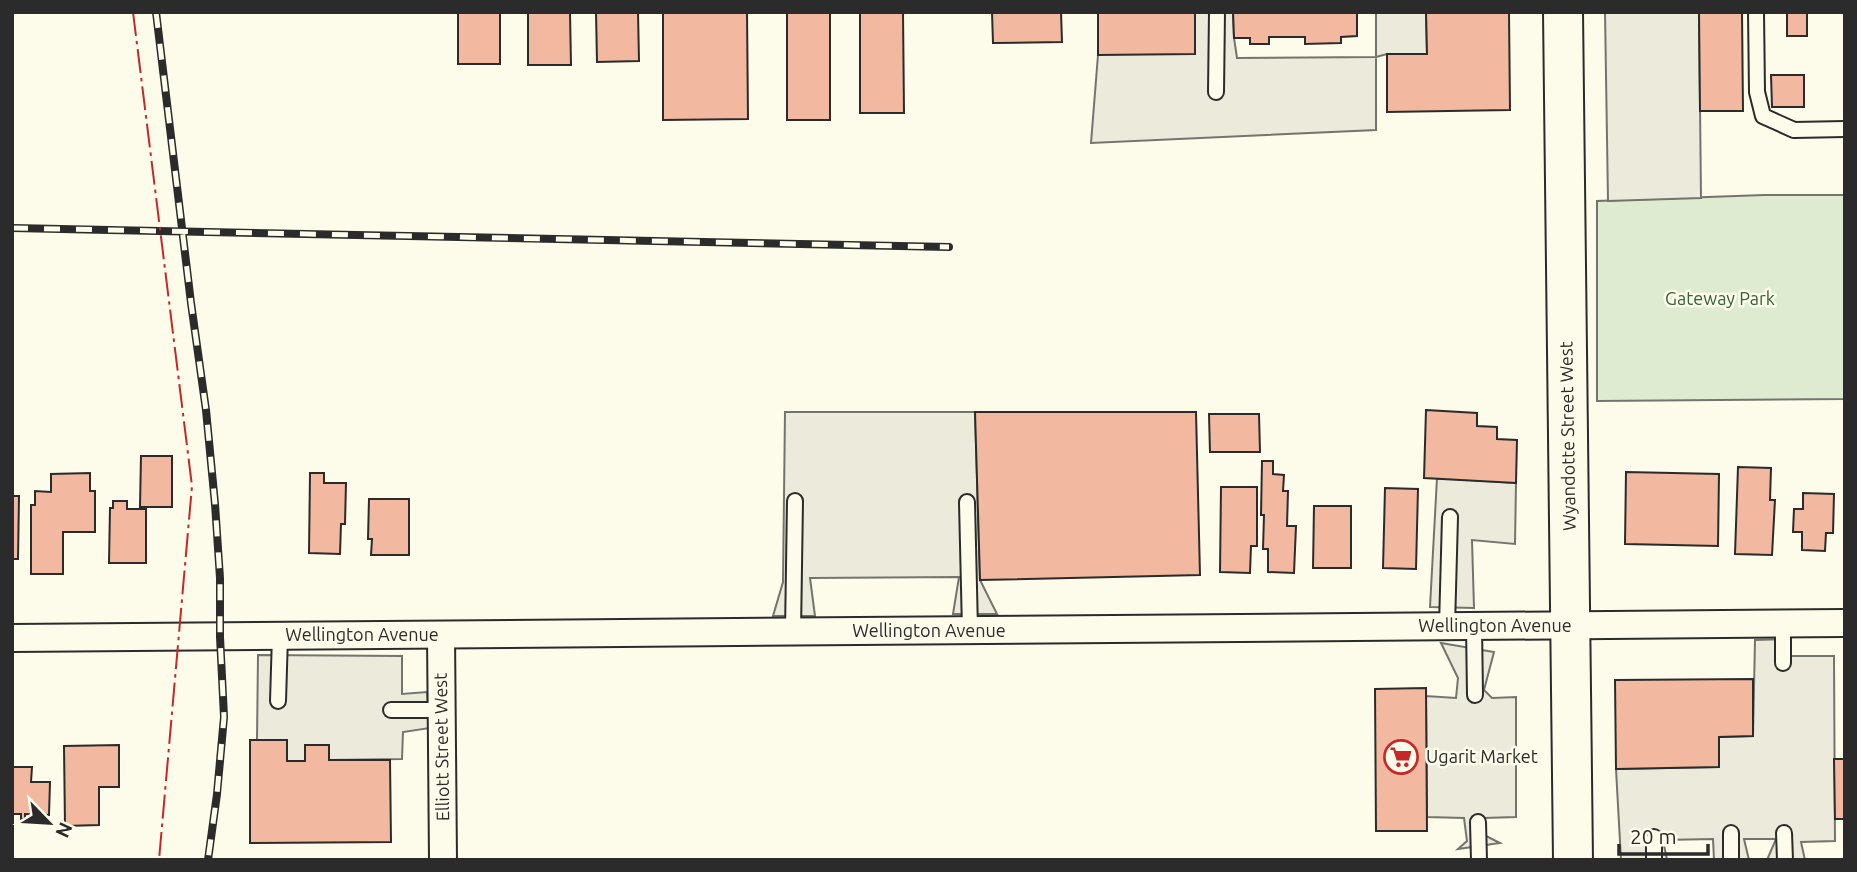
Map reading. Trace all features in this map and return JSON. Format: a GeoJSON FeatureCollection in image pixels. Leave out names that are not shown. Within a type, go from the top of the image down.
{"type":"FeatureCollection","features":[{"type":"Feature","properties":{"kind":"main road","name":"Wyandotte Street West"},"geometry":{"type":"LineString","coordinates":[[1563,12],[1573,860]]}},
{"type":"Feature","properties":{"kind":"street","name":"Wellington Avenue"},"geometry":{"type":"LineString","coordinates":[[12,638],[1845,623]]}},
{"type":"Feature","properties":{"kind":"street","name":"Elliott Street West"},"geometry":{"type":"LineString","coordinates":[[441,635],[443,860]]}},
{"type":"Feature","properties":{"kind":"lane"},"geometry":{"type":"LineString","coordinates":[[1216,92],[1217,12]]}},
{"type":"Feature","properties":{"kind":"lane"},"geometry":{"type":"LineString","coordinates":[[1756,12],[1757,92],[1763,116],[1794,130],[1845,129]]}},
{"type":"Feature","properties":{"kind":"lane"},"geometry":{"type":"LineString","coordinates":[[793,632],[795,501]]}},
{"type":"Feature","properties":{"kind":"lane"},"geometry":{"type":"LineString","coordinates":[[967,502],[970,630]]}},
{"type":"Feature","properties":{"kind":"lane"},"geometry":{"type":"LineString","coordinates":[[1447,626],[1451,517]]}},
{"type":"Feature","properties":{"kind":"lane"},"geometry":{"type":"LineString","coordinates":[[1783,624],[1783,663]]}},
{"type":"Feature","properties":{"kind":"lane"},"geometry":{"type":"LineString","coordinates":[[1474,626],[1475,695]]}},
{"type":"Feature","properties":{"kind":"lane"},"geometry":{"type":"LineString","coordinates":[[278,701],[280,636]]}},
{"type":"Feature","properties":{"kind":"lane"},"geometry":{"type":"LineString","coordinates":[[391,710],[441,710]]}},
{"type":"Feature","properties":{"kind":"lane"},"geometry":{"type":"LineString","coordinates":[[1478,822],[1479,860]]}},
{"type":"Feature","properties":{"kind":"lane"},"geometry":{"type":"LineString","coordinates":[[1731,833],[1731,860]]}},
{"type":"Feature","properties":{"kind":"lane"},"geometry":{"type":"LineString","coordinates":[[1784,833],[1785,860]]}},
{"type":"Feature","properties":{"kind":"lane"},"geometry":{"type":"LineString","coordinates":[[1654,837],[1654,860]]}},
{"type":"Feature","properties":{"kind":"green space","name":"Gateway Park"},"geometry":{"type":"Polygon","coordinates":[[[1845,195],[1845,399],[1597,401],[1597,201],[1845,195]]]}},
{"type":"Feature","properties":{"kind":"shaded area"},"geometry":{"type":"Polygon","coordinates":[[[1195,12],[1233,12],[1237,58],[1376,57],[1376,130],[1091,143],[1098,55],[1195,12]]]}},
{"type":"Feature","properties":{"kind":"shaded area"},"geometry":{"type":"Polygon","coordinates":[[[1376,12],[1426,12],[1427,54],[1387,54],[1376,57],[1376,12]]]}},
{"type":"Feature","properties":{"kind":"shaded area"},"geometry":{"type":"Polygon","coordinates":[[[1605,12],[1699,12],[1701,198],[1608,201],[1605,12]]]}},
{"type":"Feature","properties":{"kind":"shaded area"},"geometry":{"type":"Polygon","coordinates":[[[785,412],[975,412],[980,580],[997,614],[953,614],[959,577],[810,578],[815,616],[773,616],[783,582],[785,412]]]}},
{"type":"Feature","properties":{"kind":"shaded area"},"geometry":{"type":"Polygon","coordinates":[[[1437,478],[1516,483],[1515,544],[1472,540],[1474,608],[1430,607],[1437,478]]]}},
{"type":"Feature","properties":{"kind":"shaded area"},"geometry":{"type":"Polygon","coordinates":[[[1788,639],[1788,656],[1834,656],[1835,841],[1801,842],[1805,860],[1767,860],[1776,839],[1744,839],[1749,860],[1714,860],[1713,839],[1663,840],[1667,860],[1621,860],[1616,769],[1718,767],[1719,737],[1753,736],[1755,640],[1788,639]]]}},
{"type":"Feature","properties":{"kind":"shaded area"},"geometry":{"type":"Polygon","coordinates":[[[1441,643],[1494,652],[1484,690],[1492,698],[1516,697],[1516,817],[1484,818],[1486,836],[1500,843],[1458,849],[1467,841],[1464,818],[1427,817],[1426,696],[1456,698],[1458,678],[1441,643]]]}},
{"type":"Feature","properties":{"kind":"shaded area"},"geometry":{"type":"Polygon","coordinates":[[[258,655],[402,656],[402,694],[427,692],[430,728],[403,732],[402,759],[329,760],[329,745],[306,745],[305,761],[287,761],[287,740],[257,740],[258,655]]]}},
{"type":"Feature","properties":{"kind":"building"},"geometry":{"type":"Polygon","coordinates":[[[458,12],[500,12],[500,64],[458,64],[458,12]]]}},
{"type":"Feature","properties":{"kind":"building"},"geometry":{"type":"Polygon","coordinates":[[[528,12],[570,12],[571,65],[528,65],[528,12]]]}},
{"type":"Feature","properties":{"kind":"building"},"geometry":{"type":"Polygon","coordinates":[[[596,12],[638,12],[639,61],[597,62],[596,12]]]}},
{"type":"Feature","properties":{"kind":"building"},"geometry":{"type":"Polygon","coordinates":[[[663,12],[747,12],[748,119],[663,120],[663,12]]]}},
{"type":"Feature","properties":{"kind":"building"},"geometry":{"type":"Polygon","coordinates":[[[787,12],[830,12],[830,120],[787,120],[787,12]]]}},
{"type":"Feature","properties":{"kind":"building"},"geometry":{"type":"Polygon","coordinates":[[[860,12],[903,12],[904,113],[860,113],[860,12]]]}},
{"type":"Feature","properties":{"kind":"building"},"geometry":{"type":"Polygon","coordinates":[[[992,12],[1061,12],[1062,42],[993,43],[992,12]]]}},
{"type":"Feature","properties":{"kind":"building"},"geometry":{"type":"Polygon","coordinates":[[[1098,12],[1195,12],[1195,54],[1098,55],[1098,12]]]}},
{"type":"Feature","properties":{"kind":"building"},"geometry":{"type":"Polygon","coordinates":[[[1233,12],[1357,12],[1357,36],[1341,37],[1341,43],[1305,44],[1305,37],[1269,37],[1269,44],[1250,44],[1250,38],[1234,38],[1233,12]]]}},
{"type":"Feature","properties":{"kind":"building"},"geometry":{"type":"Polygon","coordinates":[[[1426,12],[1509,12],[1510,110],[1387,112],[1387,54],[1427,54],[1426,12]]]}},
{"type":"Feature","properties":{"kind":"building"},"geometry":{"type":"Polygon","coordinates":[[[1699,12],[1742,12],[1743,111],[1700,111],[1699,12]]]}},
{"type":"Feature","properties":{"kind":"building"},"geometry":{"type":"Polygon","coordinates":[[[1787,12],[1807,12],[1807,36],[1787,36],[1787,12]]]}},
{"type":"Feature","properties":{"kind":"building"},"geometry":{"type":"Polygon","coordinates":[[[1771,75],[1804,75],[1804,107],[1772,107],[1771,75]]]}},
{"type":"Feature","properties":{"kind":"building"},"geometry":{"type":"Polygon","coordinates":[[[1426,410],[1477,413],[1477,426],[1497,427],[1497,439],[1517,440],[1516,483],[1424,478],[1426,410]]]}},
{"type":"Feature","properties":{"kind":"building"},"geometry":{"type":"Polygon","coordinates":[[[975,412],[1196,412],[1200,575],[980,580],[975,412]]]}},
{"type":"Feature","properties":{"kind":"building"},"geometry":{"type":"Polygon","coordinates":[[[1209,414],[1259,414],[1260,452],[1210,452],[1209,414]]]}},
{"type":"Feature","properties":{"kind":"building"},"geometry":{"type":"Polygon","coordinates":[[[141,456],[172,456],[172,507],[140,507],[141,456]]]}},
{"type":"Feature","properties":{"kind":"building"},"geometry":{"type":"Polygon","coordinates":[[[1262,461],[1273,461],[1273,474],[1284,475],[1283,491],[1288,491],[1287,526],[1296,526],[1294,573],[1268,572],[1268,549],[1263,549],[1264,515],[1261,515],[1262,461]]]}},
{"type":"Feature","properties":{"kind":"building"},"geometry":{"type":"Polygon","coordinates":[[[1738,467],[1771,468],[1770,500],[1775,500],[1772,555],[1735,554],[1738,467]]]}},
{"type":"Feature","properties":{"kind":"building"},"geometry":{"type":"Polygon","coordinates":[[[1626,472],[1719,474],[1718,546],[1625,544],[1626,472]]]}},
{"type":"Feature","properties":{"kind":"building"},"geometry":{"type":"Polygon","coordinates":[[[90,473],[90,491],[95,491],[95,532],[63,532],[63,574],[31,574],[31,505],[35,505],[35,491],[51,492],[51,474],[90,473]]]}},
{"type":"Feature","properties":{"kind":"building"},"geometry":{"type":"Polygon","coordinates":[[[310,473],[324,473],[324,483],[346,483],[345,524],[341,524],[340,554],[309,553],[310,473]]]}},
{"type":"Feature","properties":{"kind":"building"},"geometry":{"type":"Polygon","coordinates":[[[1221,487],[1257,487],[1257,546],[1251,546],[1250,573],[1220,572],[1221,487]]]}},
{"type":"Feature","properties":{"kind":"building"},"geometry":{"type":"Polygon","coordinates":[[[1385,488],[1418,489],[1416,569],[1383,568],[1385,488]]]}},
{"type":"Feature","properties":{"kind":"building"},"geometry":{"type":"Polygon","coordinates":[[[1803,493],[1834,494],[1833,533],[1826,533],[1825,551],[1802,550],[1802,532],[1793,532],[1794,509],[1803,509],[1803,493]]]}},
{"type":"Feature","properties":{"kind":"building"},"geometry":{"type":"Polygon","coordinates":[[[12,496],[19,496],[18,559],[13,559],[13,573],[12,496]]]}},
{"type":"Feature","properties":{"kind":"building"},"geometry":{"type":"Polygon","coordinates":[[[369,499],[409,499],[409,555],[371,555],[372,539],[368,539],[369,499]]]}},
{"type":"Feature","properties":{"kind":"building"},"geometry":{"type":"Polygon","coordinates":[[[113,501],[127,501],[127,509],[146,509],[146,563],[109,563],[110,508],[113,508],[113,501]]]}},
{"type":"Feature","properties":{"kind":"building"},"geometry":{"type":"Polygon","coordinates":[[[1314,506],[1351,506],[1351,568],[1313,568],[1314,506]]]}},
{"type":"Feature","properties":{"kind":"building"},"geometry":{"type":"Polygon","coordinates":[[[1753,679],[1753,736],[1719,737],[1719,767],[1616,769],[1615,680],[1753,679]]]}},
{"type":"Feature","properties":{"kind":"building","name":"Ugarit Market"},"geometry":{"type":"Polygon","coordinates":[[[1426,688],[1427,831],[1376,831],[1375,689],[1426,688]]]}},
{"type":"Feature","properties":{"kind":"building"},"geometry":{"type":"Polygon","coordinates":[[[250,740],[287,740],[287,761],[305,761],[305,745],[329,745],[329,760],[390,760],[391,842],[250,843],[250,740]]]}},
{"type":"Feature","properties":{"kind":"building"},"geometry":{"type":"Polygon","coordinates":[[[119,745],[119,787],[99,787],[99,825],[65,826],[64,746],[119,745]]]}},
{"type":"Feature","properties":{"kind":"building"},"geometry":{"type":"Polygon","coordinates":[[[1834,759],[1845,759],[1845,819],[1835,819],[1834,759]]]}},
{"type":"Feature","properties":{"kind":"building"},"geometry":{"type":"Polygon","coordinates":[[[12,767],[32,767],[31,782],[50,782],[49,815],[25,814],[25,819],[21,819],[21,814],[12,814],[12,767]]]}},
{"type":"Feature","properties":{"kind":"railway"},"geometry":{"type":"LineString","coordinates":[[156,12],[206,410],[220,578],[224,717],[208,860]]}},
{"type":"Feature","properties":{"kind":"railway"},"geometry":{"type":"LineString","coordinates":[[12,228],[949,247]]}},
{"type":"Feature","properties":{"kind":"power"},"geometry":{"type":"LineString","coordinates":[[133,12],[192,486],[159,860]]}},
{"type":"Feature","properties":{"kind":"place","name":"Ugarit Market"},"geometry":{"type":"Point","coordinates":[1401,757]}}]}
